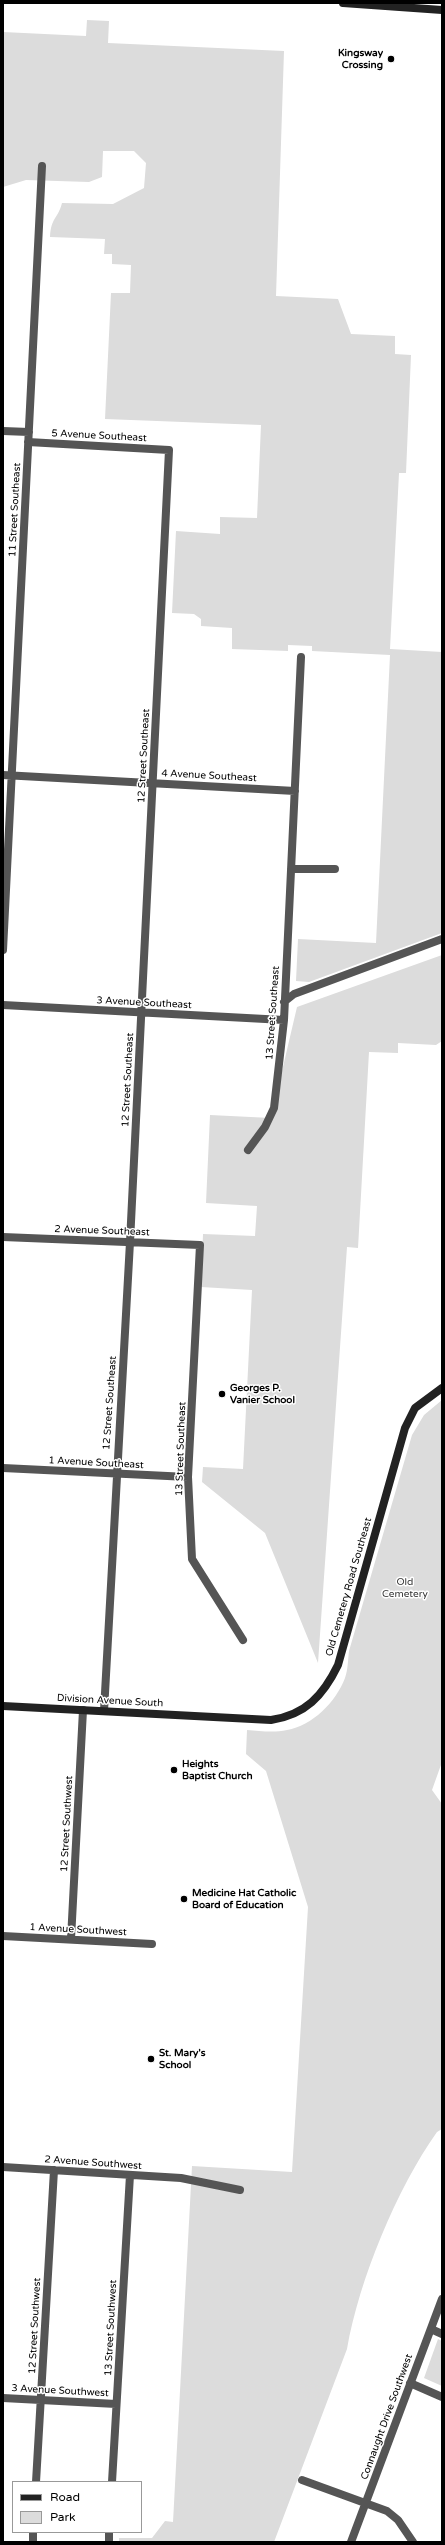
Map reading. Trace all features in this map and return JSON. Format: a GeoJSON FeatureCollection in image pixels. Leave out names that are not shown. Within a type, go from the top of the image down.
{"type":"FeatureCollection","features":[{"type":"Feature","properties":{"kind":"street"},"geometry":{"type":"LineString","coordinates":[[344,3],[442,10]]}},
{"type":"Feature","properties":{"kind":"street","name":"11 Street Southeast"},"geometry":{"type":"LineString","coordinates":[[3,950],[42,166]]}},
{"type":"Feature","properties":{"kind":"street"},"geometry":{"type":"LineString","coordinates":[[3,431],[29,432]]}},
{"type":"Feature","properties":{"kind":"street","name":"5 Avenue Southeast"},"geometry":{"type":"LineString","coordinates":[[28,442],[169,450]]}},
{"type":"Feature","properties":{"kind":"street","name":"12 Street Southeast"},"geometry":{"type":"LineString","coordinates":[[104,1711],[142,1013],[169,450]]}},
{"type":"Feature","properties":{"kind":"street","name":"13 Street Southeast"},"geometry":{"type":"LineString","coordinates":[[248,1150],[265,1127],[274,1108],[284,1020],[301,657]]}},
{"type":"Feature","properties":{"kind":"street","name":"4 Avenue Southeast"},"geometry":{"type":"LineString","coordinates":[[3,775],[295,790]]}},
{"type":"Feature","properties":{"kind":"street"},"geometry":{"type":"LineString","coordinates":[[291,869],[335,869]]}},
{"type":"Feature","properties":{"kind":"street"},"geometry":{"type":"LineString","coordinates":[[284,1002],[294,994],[442,939]]}},
{"type":"Feature","properties":{"kind":"street","name":"3 Avenue Southeast"},"geometry":{"type":"LineString","coordinates":[[3,1006],[284,1020]]}},
{"type":"Feature","properties":{"kind":"street","name":"2 Avenue Southeast"},"geometry":{"type":"LineString","coordinates":[[3,1237],[200,1245]]}},
{"type":"Feature","properties":{"kind":"street","name":"13 Street Southeast"},"geometry":{"type":"LineString","coordinates":[[200,1245],[188,1477],[192,1559],[243,1640]]}},
{"type":"Feature","properties":{"kind":"street","name":"Old Cemetery Road Southeast"},"geometry":{"type":"LineString","coordinates":[[217,1717],[271,1720],[283,1718],[305,1710],[324,1691],[338,1665],[405,1428],[415,1408],[442,1388]]}},
{"type":"Feature","properties":{"kind":"street","name":"1 Avenue Southeast"},"geometry":{"type":"LineString","coordinates":[[3,1468],[188,1477]]}},
{"type":"Feature","properties":{"kind":"street","name":"Division Avenue South"},"geometry":{"type":"LineString","coordinates":[[3,1706],[217,1717]]}},
{"type":"Feature","properties":{"kind":"street","name":"12 Street Southwest"},"geometry":{"type":"LineString","coordinates":[[71,1939],[84,1710]]}},
{"type":"Feature","properties":{"kind":"street","name":"1 Avenue Southwest"},"geometry":{"type":"LineString","coordinates":[[3,1936],[152,1944]]}},
{"type":"Feature","properties":{"kind":"street","name":"2 Avenue Southwest"},"geometry":{"type":"LineString","coordinates":[[3,2167],[181,2178],[240,2190]]}},
{"type":"Feature","properties":{"kind":"street","name":"12 Street Southwest"},"geometry":{"type":"LineString","coordinates":[[36,2481],[54,2170]]}},
{"type":"Feature","properties":{"kind":"street","name":"13 Street Southwest"},"geometry":{"type":"LineString","coordinates":[[112,2481],[130,2175]]}},
{"type":"Feature","properties":{"kind":"street","name":"Connaught Drive Southwest"},"geometry":{"type":"LineString","coordinates":[[351,2542],[442,2299]]}},
{"type":"Feature","properties":{"kind":"street"},"geometry":{"type":"LineString","coordinates":[[431,2329],[442,2334]]}},
{"type":"Feature","properties":{"kind":"street"},"geometry":{"type":"LineString","coordinates":[[410,2383],[442,2397]]}},
{"type":"Feature","properties":{"kind":"street","name":"3 Avenue Southwest"},"geometry":{"type":"LineString","coordinates":[[3,2398],[116,2404]]}},
{"type":"Feature","properties":{"kind":"street"},"geometry":{"type":"LineString","coordinates":[[302,2480],[366,2503],[392,2515],[413,2542]]}},
{"type":"Feature","properties":{"kind":"green space"},"geometry":{"type":"Polygon","coordinates":[[[87,20],[109,21],[108,43],[284,51],[276,296],[338,299],[351,334],[395,336],[395,354],[411,355],[406,473],[399,473],[390,649],[442,652],[442,933],[309,982],[296,981],[298,939],[376,943],[390,655],[312,651],[312,646],[288,645],[288,651],[232,649],[232,628],[201,626],[201,619],[194,614],[172,613],[176,531],[220,534],[220,517],[257,518],[261,425],[105,419],[111,293],[130,293],[131,265],[112,264],[112,254],[104,254],[105,239],[50,237],[53,222],[62,203],[113,204],[144,188],[146,163],[134,151],[103,151],[102,177],[89,182],[26,180],[3,187],[3,32],[86,36],[87,20]]]}},
{"type":"Feature","properties":{"kind":"green space"},"geometry":{"type":"Polygon","coordinates":[[[442,955],[442,1041],[436,1045],[398,1043],[398,1053],[369,1052],[358,1248],[347,1247],[318,1663],[265,1533],[202,1482],[203,1467],[243,1469],[252,1290],[201,1287],[203,1234],[255,1236],[257,1206],[206,1203],[210,1115],[271,1118],[297,1007],[442,955]]]}},
{"type":"Feature","properties":{"kind":"green space","name":"Old Cemetery"},"geometry":{"type":"Polygon","coordinates":[[[442,1400],[442,1762],[432,1790],[442,1804],[442,2129],[437,2132],[408,2180],[394,2207],[370,2265],[360,2294],[347,2349],[274,2542],[119,2542],[119,2538],[152,2538],[165,2521],[173,2522],[192,2166],[292,2172],[308,1907],[266,1771],[246,1754],[247,1730],[267,1732],[296,1728],[305,1724],[322,1712],[336,1696],[347,1672],[349,1651],[412,1435],[424,1415],[442,1400]]]}},
{"type":"Feature","properties":{"kind":"green space"},"geometry":{"type":"Polygon","coordinates":[[[438,2339],[442,2341],[442,2386],[424,2378],[438,2339]]]}},
{"type":"Feature","properties":{"kind":"place","name":"Kingsway Crossing"},"geometry":{"type":"Point","coordinates":[391,59]}},
{"type":"Feature","properties":{"kind":"place","name":"Georges P. Vanier School"},"geometry":{"type":"Point","coordinates":[222,1394]}},
{"type":"Feature","properties":{"kind":"place","name":"Heights Baptist Church"},"geometry":{"type":"Point","coordinates":[174,1770]}},
{"type":"Feature","properties":{"kind":"place","name":"Medicine Hat Catholic Board of Education"},"geometry":{"type":"Point","coordinates":[184,1899]}},
{"type":"Feature","properties":{"kind":"place","name":"St. Mary's School"},"geometry":{"type":"Point","coordinates":[151,2059]}}]}
